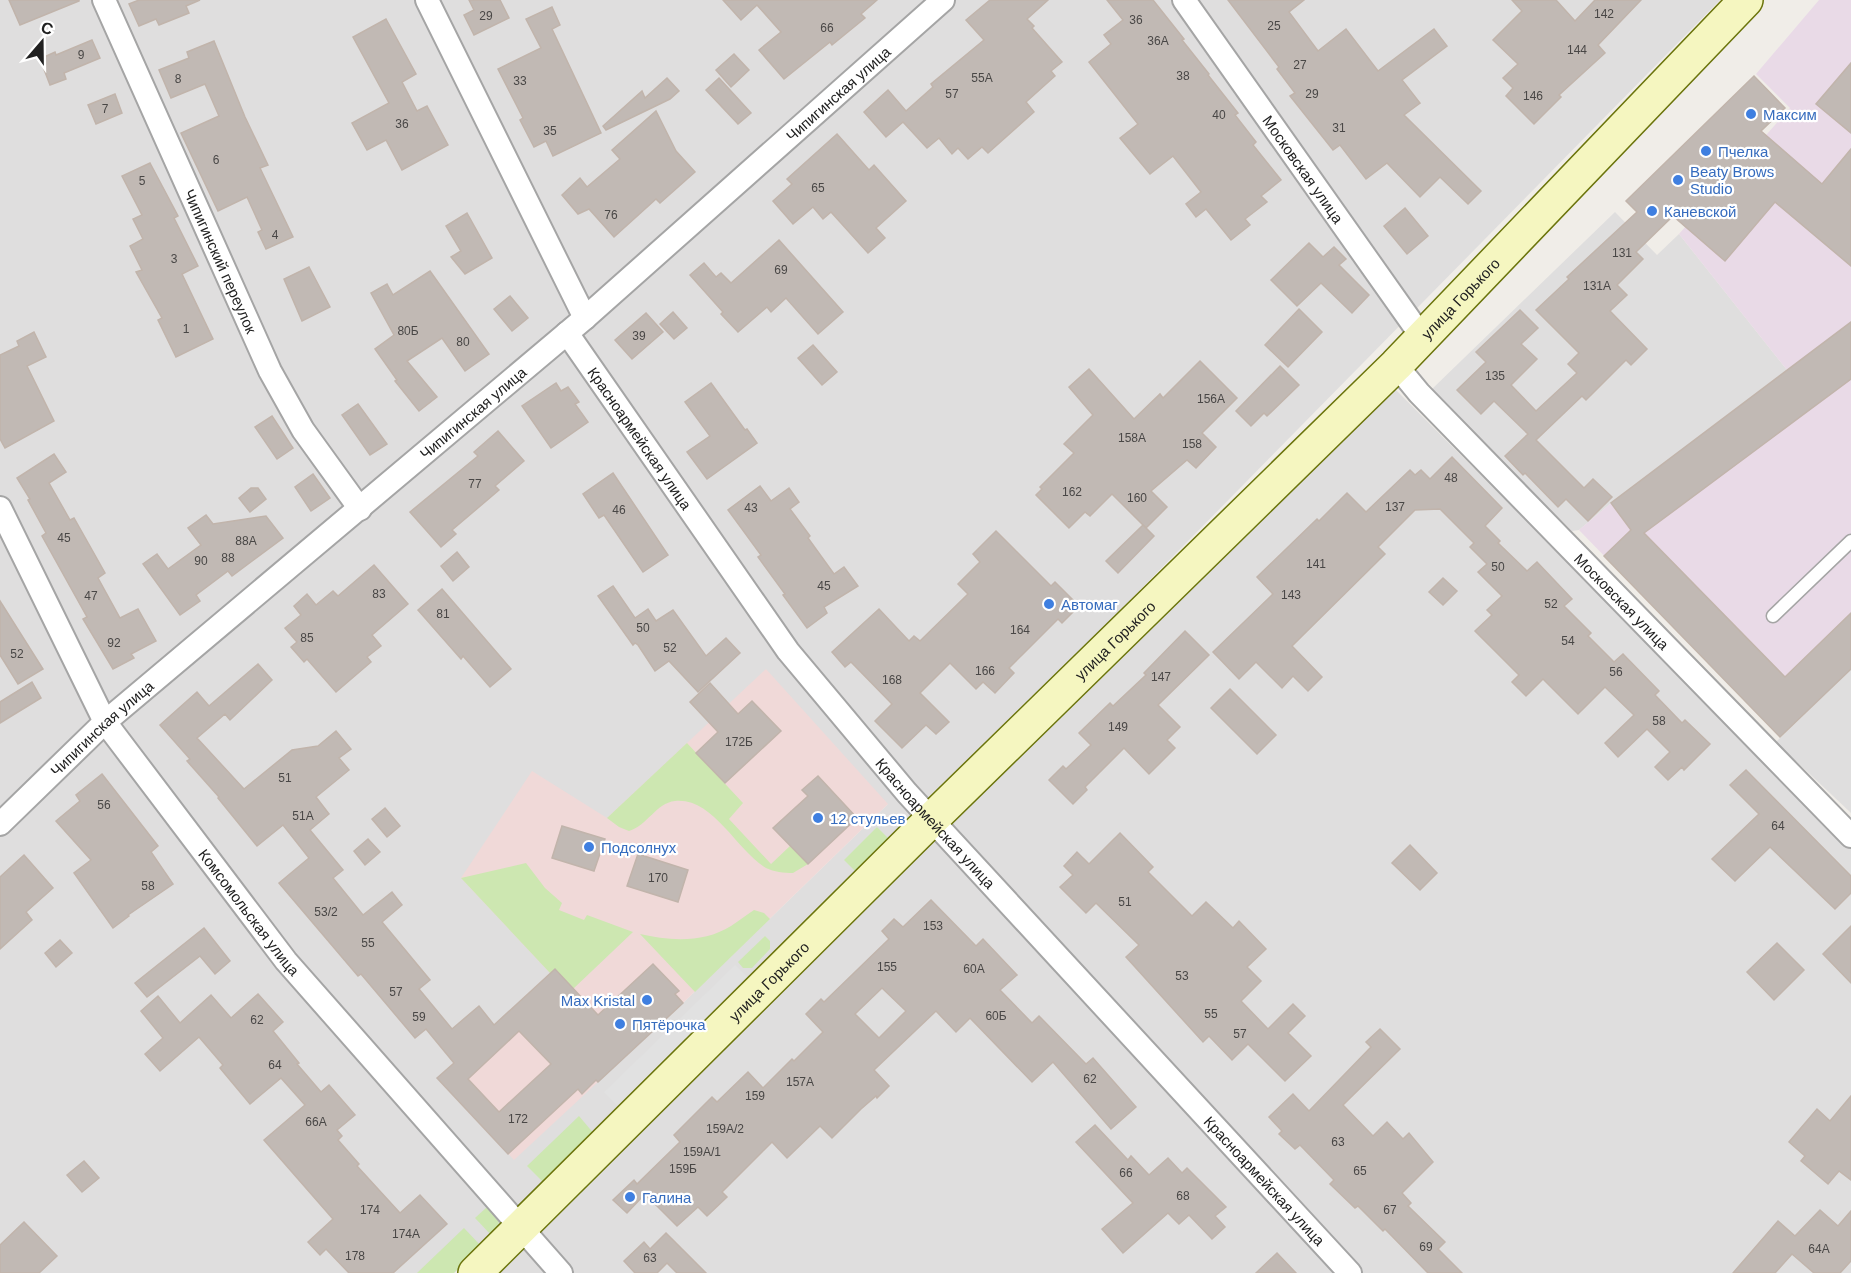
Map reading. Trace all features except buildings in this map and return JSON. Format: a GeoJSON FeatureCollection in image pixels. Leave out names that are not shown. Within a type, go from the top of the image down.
{"type":"FeatureCollection","features":[{"type":"Feature","properties":{"kind":"main road","name":"улица Горького"},"geometry":{"type":"LineString","coordinates":[[475,1273],[932,819],[1396,364],[1746,0]]}},
{"type":"Feature","properties":{"kind":"street","name":"Чипигинский переулок"},"geometry":{"type":"LineString","coordinates":[[105,0],[270,371],[303,430],[360,509]]}},
{"type":"Feature","properties":{"kind":"street"},"geometry":{"type":"LineString","coordinates":[[427,0],[585,318]]}},
{"type":"Feature","properties":{"kind":"street","name":"Чипигинская улица"},"geometry":{"type":"LineString","coordinates":[[0,824],[105,722],[585,318],[943,0]]}},
{"type":"Feature","properties":{"kind":"street","name":"Московская улица"},"geometry":{"type":"LineString","coordinates":[[1184,0],[1422,337]]}},
{"type":"Feature","properties":{"kind":"street","name":"Красноармейская улица"},"geometry":{"type":"LineString","coordinates":[[567,333],[788,651],[907,793],[1350,1273]]}},
{"type":"Feature","properties":{"kind":"street","name":"Московская улица"},"geometry":{"type":"LineString","coordinates":[[1396,364],[1436,410],[1851,836]]}},
{"type":"Feature","properties":{"kind":"street","name":"Комсомольская улица"},"geometry":{"type":"LineString","coordinates":[[0,508],[105,722],[286,961],[561,1273]]}},
{"type":"Feature","properties":{"kind":"lane"},"geometry":{"type":"LineString","coordinates":[[1773,616],[1851,541]]}},
{"type":"Feature","properties":{"kind":"shaded area"},"geometry":{"type":"Polygon","coordinates":[[[0,0],[1720,0],[892,842],[454,1273],[0,1273],[0,0]],[[888,804],[550,973],[437,1078],[683,1003],[888,804]]]}},
{"type":"Feature","properties":{"kind":"shaded area"},"geometry":{"type":"Polygon","coordinates":[[[1819,0],[1851,0],[1851,669],[1780,737],[1579,530],[1611,503],[1787,370],[1679,234],[1790,108],[1756,74],[1819,0]]]}},
{"type":"Feature","properties":{"kind":"shaded area"},"geometry":{"type":"Polygon","coordinates":[[[1615,212],[1657,255],[1679,234],[1787,370],[1611,503],[1579,530],[1572,531],[1431,390],[1615,212]]]}},
{"type":"Feature","properties":{"kind":"shaded area"},"geometry":{"type":"Polygon","coordinates":[[[1392,386],[1851,847],[1851,1273],[493,1273],[1392,386]]]}},
{"type":"Feature","properties":{"kind":"shaded area"},"geometry":{"type":"Polygon","coordinates":[[[766,669],[888,804],[683,1003],[514,1160],[437,1078],[550,973],[461,878],[532,771],[607,818],[766,669]]]}},
{"type":"Feature","properties":{"kind":"shaded area"},"geometry":{"type":"Polygon","coordinates":[[[1851,669],[1851,813],[1776,742],[1851,669]]]}},
{"type":"Feature","properties":{"kind":"shaded area"},"geometry":{"type":"Polygon","coordinates":[[[735,965],[751,981],[621,1109],[604,1092],[735,965]]]}},
{"type":"Feature","properties":{"kind":"green space"},"geometry":{"type":"Polygon","coordinates":[[[687,743],[743,803],[729,819],[771,864],[790,846],[808,864],[793,873],[766,868],[755,860],[713,816],[689,802],[668,803],[629,831],[607,818],[687,743]]]}},
{"type":"Feature","properties":{"kind":"green space"},"geometry":{"type":"Polygon","coordinates":[[[877,827],[892,842],[859,875],[844,860],[877,827]]]}},
{"type":"Feature","properties":{"kind":"green space"},"geometry":{"type":"Polygon","coordinates":[[[526,863],[545,888],[562,903],[559,910],[584,920],[587,915],[633,932],[573,989],[555,969],[550,973],[461,878],[526,863]]]}},
{"type":"Feature","properties":{"kind":"green space"},"geometry":{"type":"Polygon","coordinates":[[[754,910],[764,913],[770,919],[695,992],[640,934],[675,939],[698,938],[721,932],[754,910]]]}},
{"type":"Feature","properties":{"kind":"green space"},"geometry":{"type":"Polygon","coordinates":[[[765,936],[770,941],[770,949],[752,968],[743,968],[738,962],[765,936]]]}},
{"type":"Feature","properties":{"kind":"green space"},"geometry":{"type":"Polygon","coordinates":[[[579,1116],[595,1135],[545,1184],[527,1166],[579,1116]]]}},
{"type":"Feature","properties":{"kind":"green space"},"geometry":{"type":"Polygon","coordinates":[[[487,1207],[499,1219],[498,1231],[492,1236],[475,1218],[487,1207]]]}},
{"type":"Feature","properties":{"kind":"green space"},"geometry":{"type":"Polygon","coordinates":[[[464,1228],[481,1246],[454,1273],[417,1273],[464,1228]]]}},
{"type":"Feature","properties":{"kind":"place","name":"Максим"},"geometry":{"type":"Point","coordinates":[1751,114]}},
{"type":"Feature","properties":{"kind":"place","name":"Пчелка"},"geometry":{"type":"Point","coordinates":[1706,151]}},
{"type":"Feature","properties":{"kind":"place","name":"Beaty Brows Studio"},"geometry":{"type":"Point","coordinates":[1678,180]}},
{"type":"Feature","properties":{"kind":"place","name":"Каневской"},"geometry":{"type":"Point","coordinates":[1652,211]}},
{"type":"Feature","properties":{"kind":"place","name":"Автомаг"},"geometry":{"type":"Point","coordinates":[1049,604]}},
{"type":"Feature","properties":{"kind":"place","name":"12 стульев"},"geometry":{"type":"Point","coordinates":[818,818]}},
{"type":"Feature","properties":{"kind":"place","name":"Подсолнух"},"geometry":{"type":"Point","coordinates":[589,847]}},
{"type":"Feature","properties":{"kind":"place","name":"Max Kristal"},"geometry":{"type":"Point","coordinates":[647,1000]}},
{"type":"Feature","properties":{"kind":"place","name":"Пятёрочка"},"geometry":{"type":"Point","coordinates":[620,1024]}},
{"type":"Feature","properties":{"kind":"place","name":"Галина"},"geometry":{"type":"Point","coordinates":[630,1197]}}]}
